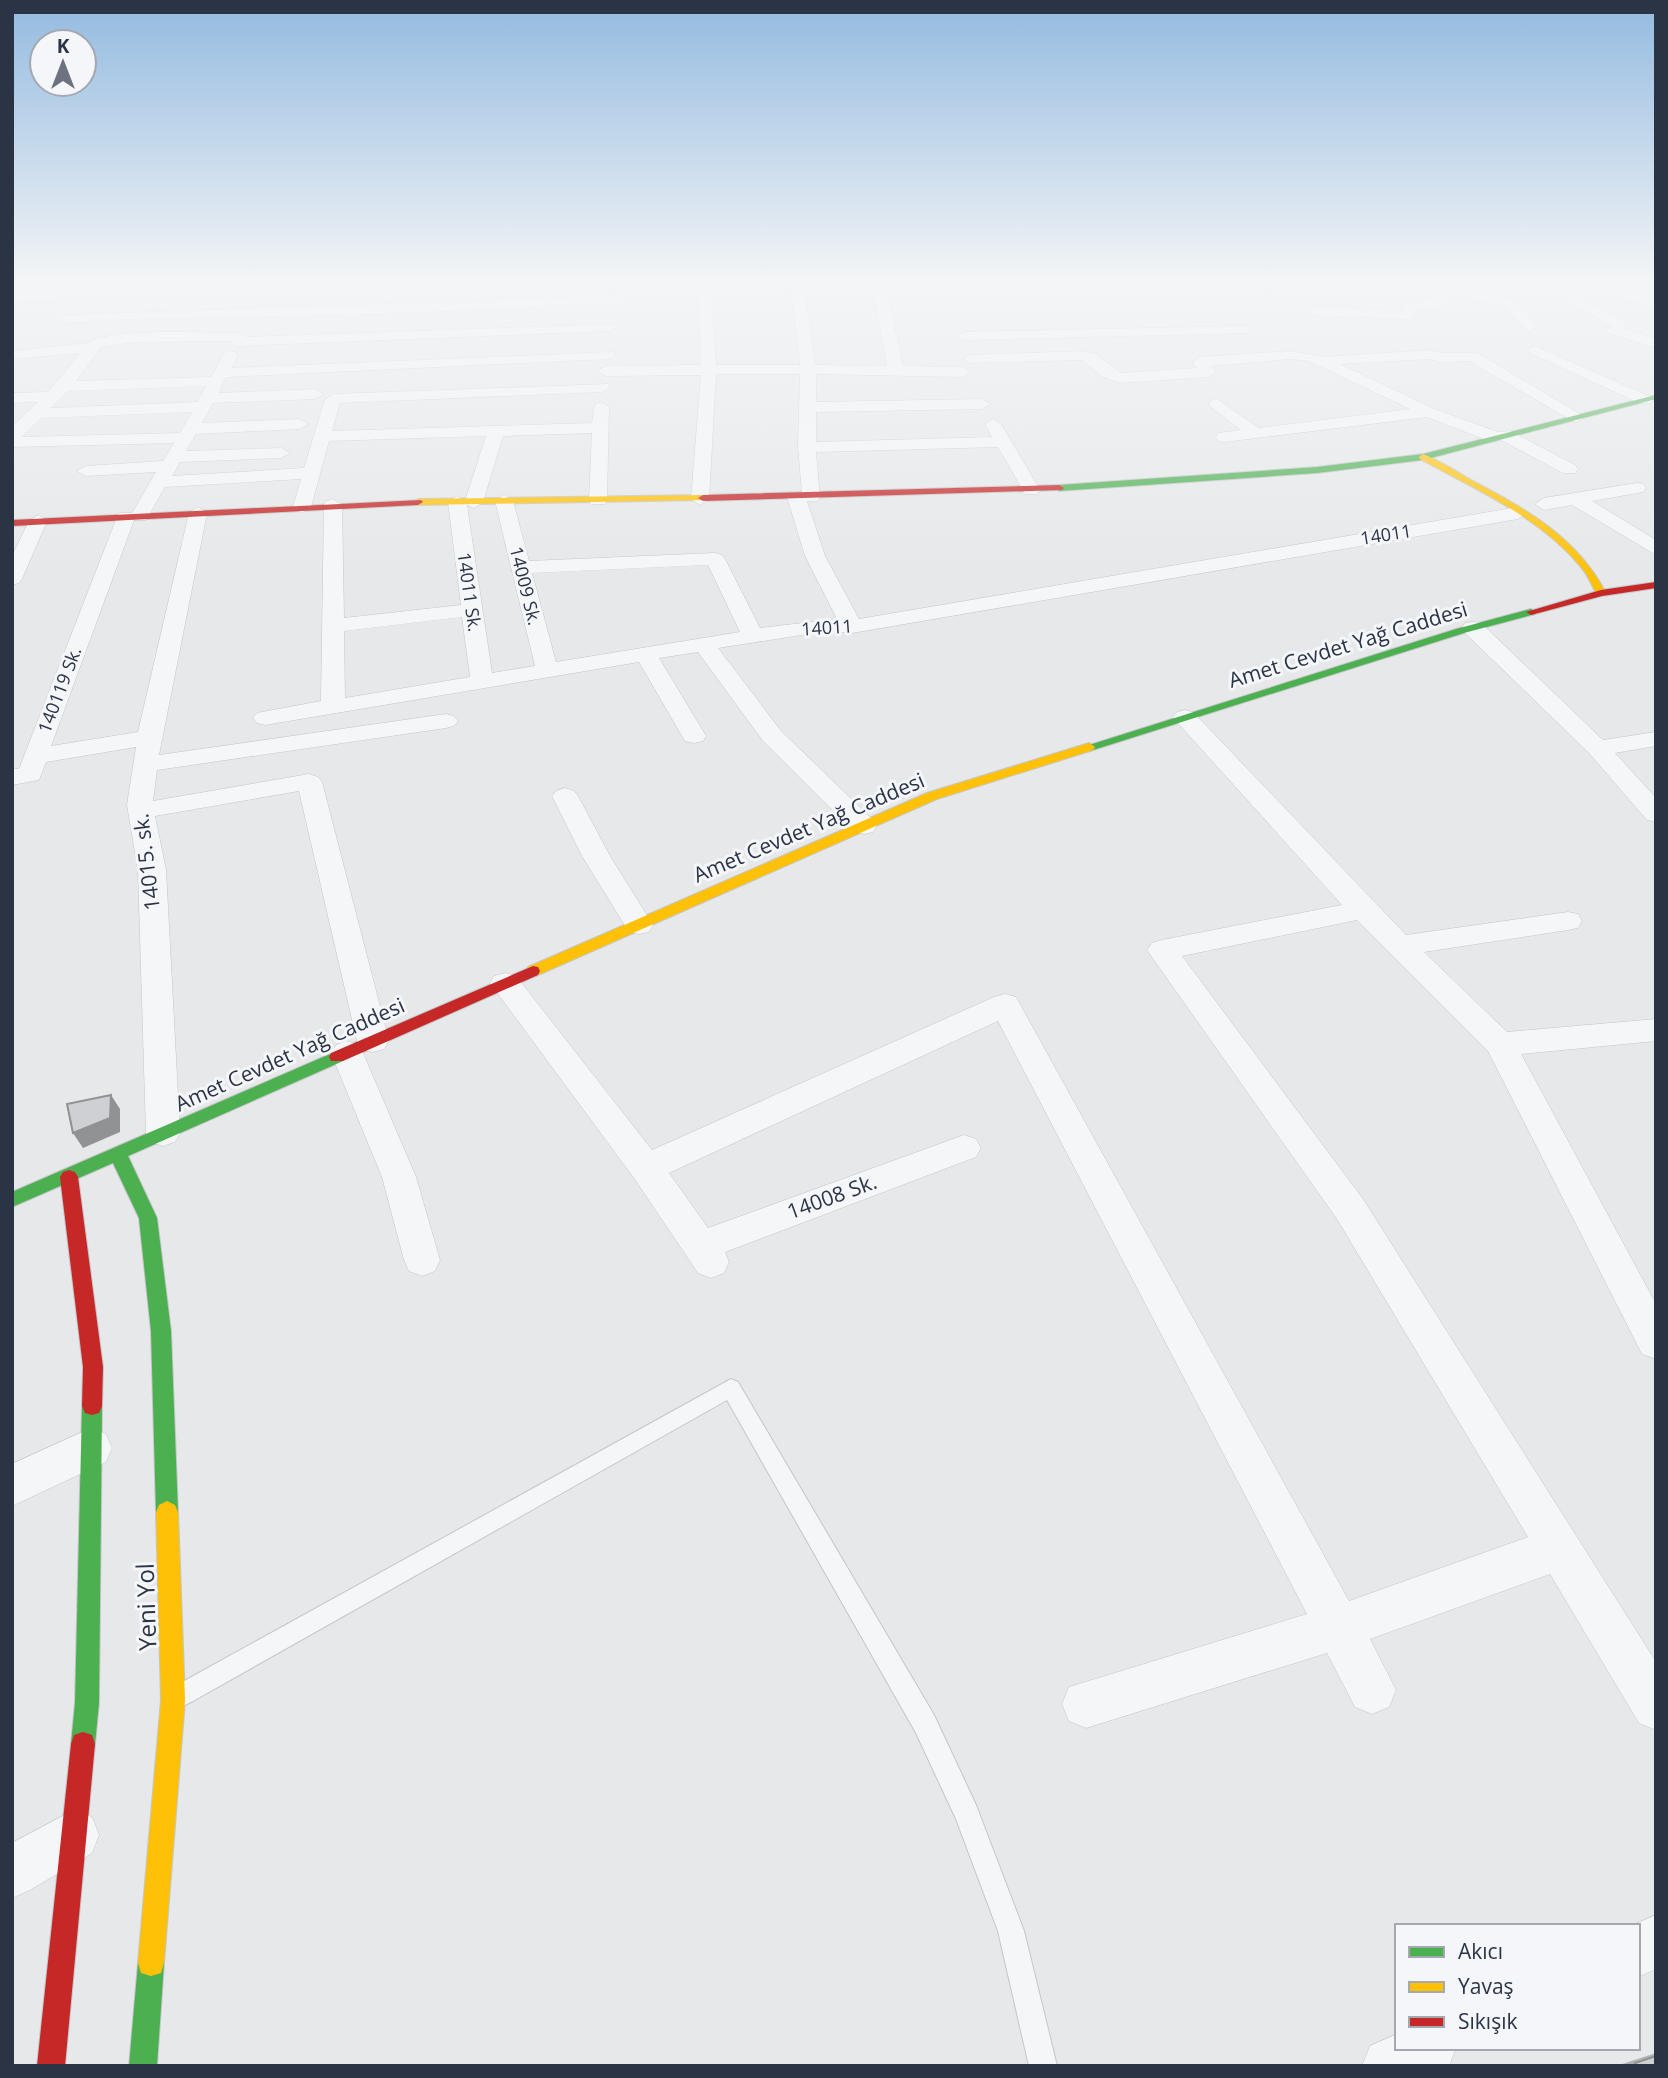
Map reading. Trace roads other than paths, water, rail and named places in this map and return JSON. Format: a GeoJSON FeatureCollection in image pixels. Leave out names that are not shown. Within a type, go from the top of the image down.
{"type":"FeatureCollection","features":[{"type":"Feature","properties":{"kind":"main road"},"geometry":{"type":"LineString","coordinates":[[12,523],[333,505],[1031,490],[1317,470],[1423,457],[1624,406]]}},
{"type":"Feature","properties":{"kind":"main road"},"geometry":{"type":"LineString","coordinates":[[1423,457],[1518,513],[1568,547],[1586,566],[1601,593]]}},
{"type":"Feature","properties":{"kind":"main road","name":"Amet Cevdet Yağ Caddesi"},"geometry":{"type":"LineString","coordinates":[[12,1200],[933,796],[1473,628],[1601,593],[1656,585]]}},
{"type":"Feature","properties":{"kind":"main road","name":"Yeni Yol"},"geometry":{"type":"LineString","coordinates":[[118,1154],[148,1218],[161,1331],[173,1700],[143,2066]]}},
{"type":"Feature","properties":{"kind":"main road"},"geometry":{"type":"LineString","coordinates":[[51,2066],[87,1703],[93,1367],[69,1177]]}},
{"type":"Feature","properties":{"kind":"street"},"geometry":{"type":"LineString","coordinates":[[12,439],[69,380]]}},
{"type":"Feature","properties":{"kind":"street"},"geometry":{"type":"LineString","coordinates":[[12,398],[184,380]]}},
{"type":"Feature","properties":{"kind":"street","name":"140119 Sk."},"geometry":{"type":"LineString","coordinates":[[35,756],[132,517],[167,469],[216,380]]}},
{"type":"Feature","properties":{"kind":"street"},"geometry":{"type":"LineString","coordinates":[[302,507],[333,399],[518,380]]}},
{"type":"Feature","properties":{"kind":"street"},"geometry":{"type":"LineString","coordinates":[[598,500],[604,380]]}},
{"type":"Feature","properties":{"kind":"street"},"geometry":{"type":"LineString","coordinates":[[700,499],[708,380]]}},
{"type":"Feature","properties":{"kind":"street"},"geometry":{"type":"LineString","coordinates":[[808,380],[803,497],[815,556],[852,627]]}},
{"type":"Feature","properties":{"kind":"street"},"geometry":{"type":"LineString","coordinates":[[972,380],[982,404],[1031,490]]}},
{"type":"Feature","properties":{"kind":"street"},"geometry":{"type":"LineString","coordinates":[[1360,380],[1428,412],[1499,436],[1569,469]]}},
{"type":"Feature","properties":{"kind":"street"},"geometry":{"type":"LineString","coordinates":[[1513,380],[1577,418]]}},
{"type":"Feature","properties":{"kind":"street"},"geometry":{"type":"LineString","coordinates":[[1598,380],[1649,404]]}},
{"type":"Feature","properties":{"kind":"street"},"geometry":{"type":"LineString","coordinates":[[39,413],[315,394]]}},
{"type":"Feature","properties":{"kind":"street"},"geometry":{"type":"LineString","coordinates":[[808,407],[982,404]]}},
{"type":"Feature","properties":{"kind":"street"},"geometry":{"type":"LineString","coordinates":[[1217,404],[1255,433]]}},
{"type":"Feature","properties":{"kind":"street"},"geometry":{"type":"LineString","coordinates":[[1624,406],[1649,404]]}},
{"type":"Feature","properties":{"kind":"street"},"geometry":{"type":"LineString","coordinates":[[1224,437],[1428,412]]}},
{"type":"Feature","properties":{"kind":"street"},"geometry":{"type":"LineString","coordinates":[[12,439],[188,433],[300,424]]}},
{"type":"Feature","properties":{"kind":"street"},"geometry":{"type":"LineString","coordinates":[[322,436],[600,428]]}},
{"type":"Feature","properties":{"kind":"street"},"geometry":{"type":"LineString","coordinates":[[465,502],[496,431]]}},
{"type":"Feature","properties":{"kind":"street"},"geometry":{"type":"LineString","coordinates":[[392,451],[398,434]]}},
{"type":"Feature","properties":{"kind":"street"},"geometry":{"type":"LineString","coordinates":[[807,447],[1004,442]]}},
{"type":"Feature","properties":{"kind":"street"},"geometry":{"type":"LineString","coordinates":[[167,469],[281,453]]}},
{"type":"Feature","properties":{"kind":"street"},"geometry":{"type":"LineString","coordinates":[[86,471],[167,469],[312,473]]}},
{"type":"Feature","properties":{"kind":"street"},"geometry":{"type":"LineString","coordinates":[[1544,504],[1637,488],[1656,478]]}},
{"type":"Feature","properties":{"kind":"street"},"geometry":{"type":"LineString","coordinates":[[1637,488],[1656,502]]}},
{"type":"Feature","properties":{"kind":"street"},"geometry":{"type":"LineString","coordinates":[[1575,499],[1656,549]]}},
{"type":"Feature","properties":{"kind":"street","name":"14009 Sk."},"geometry":{"type":"LineString","coordinates":[[504,501],[547,671]]}},
{"type":"Feature","properties":{"kind":"street","name":"14011 Sk."},"geometry":{"type":"LineString","coordinates":[[465,502],[472,610],[482,681]]}},
{"type":"Feature","properties":{"kind":"street"},"geometry":{"type":"LineString","coordinates":[[333,505],[333,705]]}},
{"type":"Feature","properties":{"kind":"street","name":"14015. sk."},"geometry":{"type":"LineString","coordinates":[[163,1133],[152,870],[142,811],[149,738],[198,513]]}},
{"type":"Feature","properties":{"kind":"street","name":"14011"},"geometry":{"type":"LineString","coordinates":[[265,718],[753,636],[827,625],[852,627],[1023,600],[1518,513]]}},
{"type":"Feature","properties":{"kind":"street"},"geometry":{"type":"LineString","coordinates":[[12,579],[38,521]]}},
{"type":"Feature","properties":{"kind":"street"},"geometry":{"type":"LineString","coordinates":[[521,567],[715,559],[753,636]]}},
{"type":"Feature","properties":{"kind":"street"},"geometry":{"type":"LineString","coordinates":[[333,626],[472,610]]}},
{"type":"Feature","properties":{"kind":"street"},"geometry":{"type":"LineString","coordinates":[[1473,628],[1598,748],[1656,814]]}},
{"type":"Feature","properties":{"kind":"street"},"geometry":{"type":"LineString","coordinates":[[705,646],[772,736],[864,826]]}},
{"type":"Feature","properties":{"kind":"street"},"geometry":{"type":"LineString","coordinates":[[646,655],[694,736]]}},
{"type":"Feature","properties":{"kind":"street"},"geometry":{"type":"LineString","coordinates":[[1185,717],[1363,910],[1500,1044],[1656,1342]]}},
{"type":"Feature","properties":{"kind":"street"},"geometry":{"type":"LineString","coordinates":[[146,764],[446,721]]}},
{"type":"Feature","properties":{"kind":"street","name":"140119 Sk."},"geometry":{"type":"LineString","coordinates":[[35,756],[149,738]]}},
{"type":"Feature","properties":{"kind":"street"},"geometry":{"type":"LineString","coordinates":[[1598,748],[1656,739]]}},
{"type":"Feature","properties":{"kind":"street"},"geometry":{"type":"LineString","coordinates":[[12,777],[30,775],[35,756]]}},
{"type":"Feature","properties":{"kind":"street"},"geometry":{"type":"LineString","coordinates":[[142,811],[309,782],[360,1047],[422,1260]]}},
{"type":"Feature","properties":{"kind":"street"},"geometry":{"type":"LineString","coordinates":[[565,796],[596,856],[639,925]]}},
{"type":"Feature","properties":{"kind":"street"},"geometry":{"type":"LineString","coordinates":[[1363,910],[1161,950],[1350,1209],[1656,1706]]}},
{"type":"Feature","properties":{"kind":"street"},"geometry":{"type":"LineString","coordinates":[[1400,946],[1568,921]]}},
{"type":"Feature","properties":{"kind":"street"},"geometry":{"type":"LineString","coordinates":[[506,983],[646,1168],[1005,1005],[1372,1690]]}},
{"type":"Feature","properties":{"kind":"street"},"geometry":{"type":"LineString","coordinates":[[1500,1044],[1656,1030]]}},
{"type":"Feature","properties":{"kind":"street","name":"14008 Sk."},"geometry":{"type":"LineString","coordinates":[[646,1168],[705,1254],[964,1148]]}},
{"type":"Feature","properties":{"kind":"street"},"geometry":{"type":"LineString","coordinates":[[12,1486],[91,1447]]}},
{"type":"Feature","properties":{"kind":"street"},"geometry":{"type":"LineString","coordinates":[[1086,1704],[1339,1627],[1560,1548]]}},
{"type":"Feature","properties":{"kind":"street"},"geometry":{"type":"LineString","coordinates":[[12,1872],[74,1835]]}},
{"type":"Feature","properties":{"kind":"street"},"geometry":{"type":"LineString","coordinates":[[1640,1949],[1656,1942]]}},
{"type":"Feature","properties":{"kind":"street"},"geometry":{"type":"LineString","coordinates":[[1390,2066],[1424,2050]]}},
{"type":"Feature","properties":{"kind":"lane"},"geometry":{"type":"LineString","coordinates":[[173,1700],[731,1388],[925,1724],[967,1814],[1011,1931],[1043,2066]]}}]}
